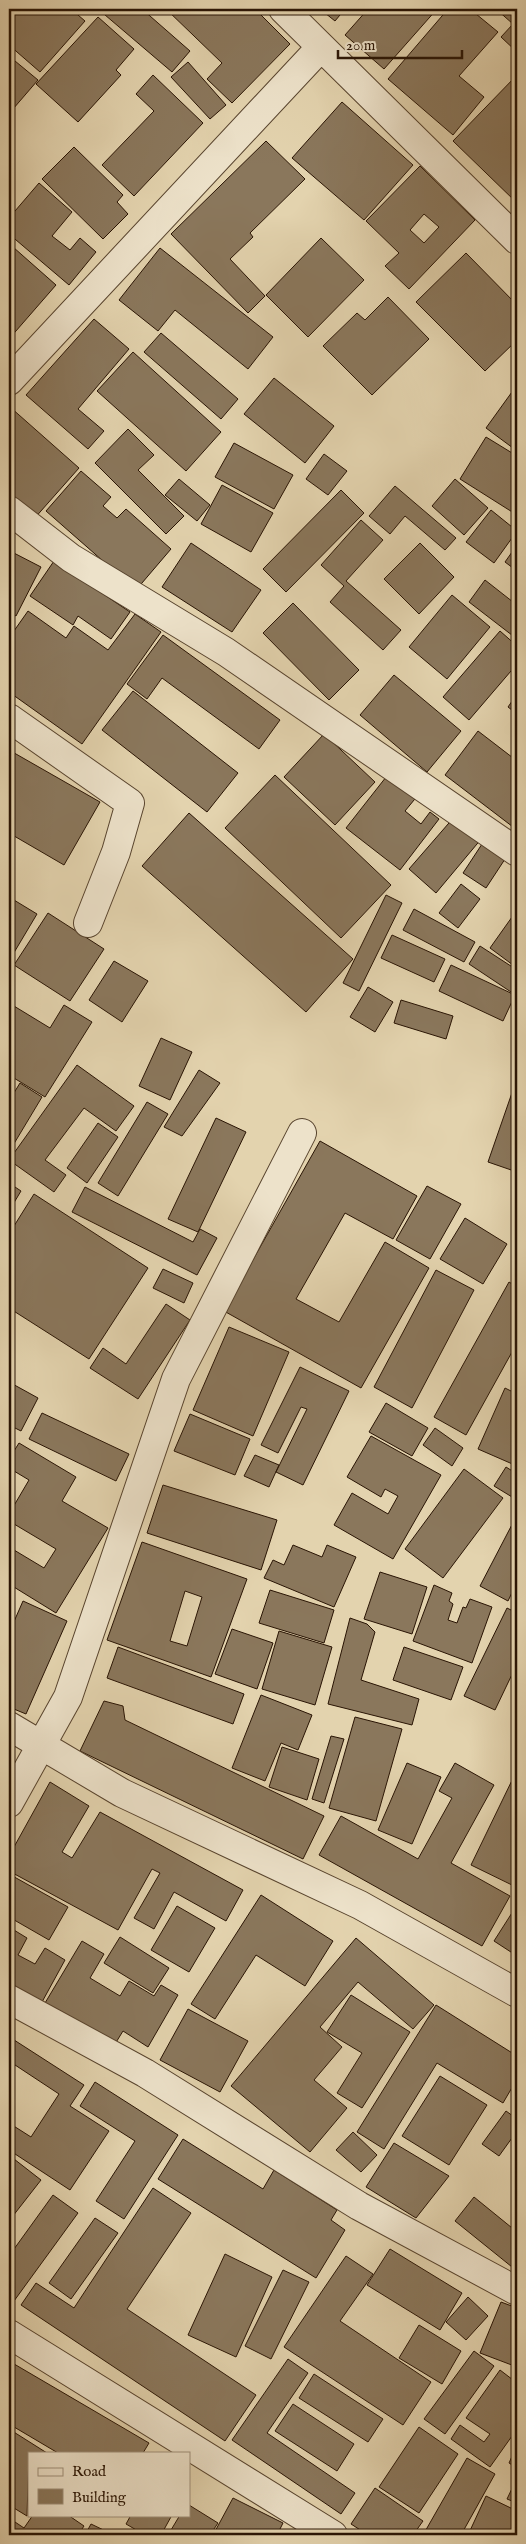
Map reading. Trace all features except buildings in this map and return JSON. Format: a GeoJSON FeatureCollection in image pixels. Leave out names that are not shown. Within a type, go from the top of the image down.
{"type":"FeatureCollection","features":[{"type":"Feature","properties":{"kind":"street"},"geometry":{"type":"LineString","coordinates":[[283,9],[517,240]]}},
{"type":"Feature","properties":{"kind":"street"},"geometry":{"type":"LineString","coordinates":[[9,381],[321,47]]}},
{"type":"Feature","properties":{"kind":"street"},"geometry":{"type":"LineString","coordinates":[[9,510],[71,558],[226,652],[517,852]]}},
{"type":"Feature","properties":{"kind":"street"},"geometry":{"type":"LineString","coordinates":[[9,718],[130,802],[116,852],[88,923]]}},
{"type":"Feature","properties":{"kind":"street"},"geometry":{"type":"LineString","coordinates":[[9,1803],[68,1697],[176,1380],[302,1133]]}},
{"type":"Feature","properties":{"kind":"street"},"geometry":{"type":"LineString","coordinates":[[9,1726],[122,1793],[360,1905],[517,1993]]}},
{"type":"Feature","properties":{"kind":"street"},"geometry":{"type":"LineString","coordinates":[[9,1999],[145,2073],[359,2206],[517,2291]]}},
{"type":"Feature","properties":{"kind":"street"},"geometry":{"type":"LineString","coordinates":[[9,2334],[333,2535]]}}]}
